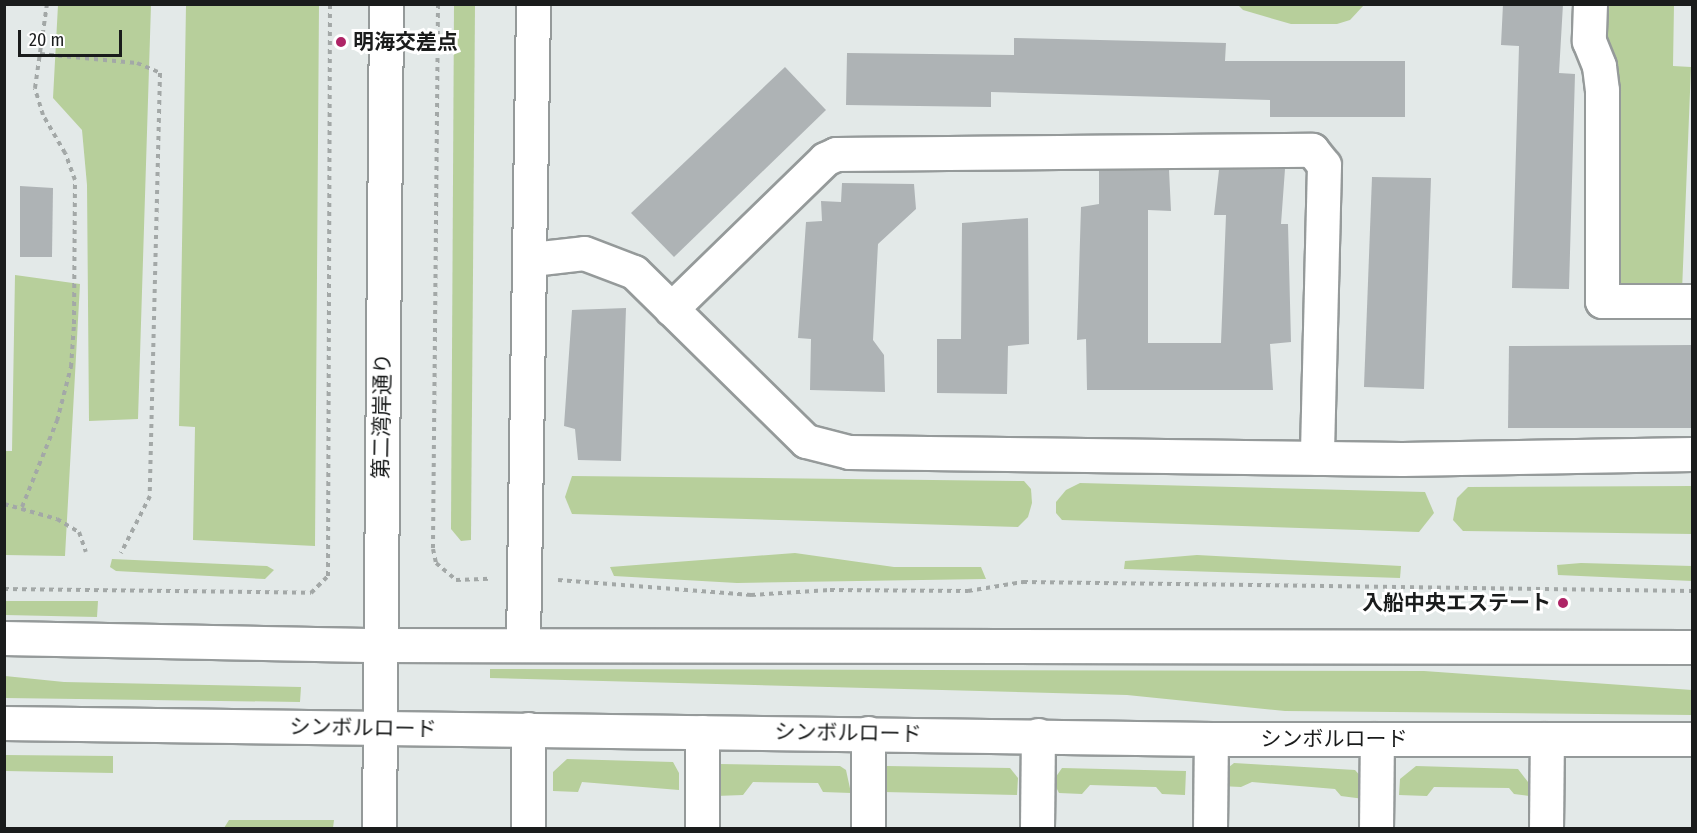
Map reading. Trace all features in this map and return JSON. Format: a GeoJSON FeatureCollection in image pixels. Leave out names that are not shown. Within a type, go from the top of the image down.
{"type":"FeatureCollection","features":[{"type":"Feature","properties":{"kind":"street","name":"第二湾岸通り"},"geometry":{"type":"LineString","coordinates":[[379,828],[386,4]]}},
{"type":"Feature","properties":{"kind":"street"},"geometry":{"type":"LineString","coordinates":[[523,643],[532,259],[533,4]]}},
{"type":"Feature","properties":{"kind":"street"},"geometry":{"type":"LineString","coordinates":[[1590,4],[1589,40],[1599,66],[1602,90],[1602,302],[1692,302]]}},
{"type":"Feature","properties":{"kind":"street"},"geometry":{"type":"LineString","coordinates":[[671,309],[825,159],[836,154],[1312,150],[1324,165],[1317,458]]}},
{"type":"Feature","properties":{"kind":"street"},"geometry":{"type":"LineString","coordinates":[[532,259],[584,253],[613,261],[634,272],[806,441],[849,452],[1317,458],[1692,454]]}},
{"type":"Feature","properties":{"kind":"street"},"geometry":{"type":"LineString","coordinates":[[4,638],[380,645],[523,643],[1692,647]]}},
{"type":"Feature","properties":{"kind":"street","name":"シンボルロード"},"geometry":{"type":"LineString","coordinates":[[4,723],[1210,739],[1692,739]]}},
{"type":"Feature","properties":{"kind":"street"},"geometry":{"type":"LineString","coordinates":[[528,729],[528,828]]}},
{"type":"Feature","properties":{"kind":"street"},"geometry":{"type":"LineString","coordinates":[[702,732],[702,828]]}},
{"type":"Feature","properties":{"kind":"street"},"geometry":{"type":"LineString","coordinates":[[868,733],[868,828]]}},
{"type":"Feature","properties":{"kind":"street"},"geometry":{"type":"LineString","coordinates":[[1037,828],[1038,735]]}},
{"type":"Feature","properties":{"kind":"street"},"geometry":{"type":"LineString","coordinates":[[1210,739],[1210,828]]}},
{"type":"Feature","properties":{"kind":"street"},"geometry":{"type":"LineString","coordinates":[[1377,739],[1377,828]]}},
{"type":"Feature","properties":{"kind":"street"},"geometry":{"type":"LineString","coordinates":[[1546,739],[1546,828]]}},
{"type":"Feature","properties":{"kind":"path"},"geometry":{"type":"LineString","coordinates":[[22,507],[57,421],[71,367],[74,324],[75,180],[65,153],[43,116],[35,87],[46,4]]}},
{"type":"Feature","properties":{"kind":"path"},"geometry":{"type":"LineString","coordinates":[[4,589],[311,593],[328,576],[330,4]]}},
{"type":"Feature","properties":{"kind":"path"},"geometry":{"type":"LineString","coordinates":[[438,4],[433,549],[436,563],[456,580],[525,578],[751,595],[830,590],[969,591],[1023,582],[1692,591]]}},
{"type":"Feature","properties":{"kind":"path"},"geometry":{"type":"LineString","coordinates":[[40,54],[137,63],[160,73],[150,496],[121,553]]}},
{"type":"Feature","properties":{"kind":"path"},"geometry":{"type":"LineString","coordinates":[[4,504],[22,507],[57,519],[79,532],[86,552]]}},
{"type":"Feature","properties":{"kind":"green space"},"geometry":{"type":"Polygon","coordinates":[[[1364,4],[1350,20],[1337,24],[1291,24],[1243,10],[1238,5],[1364,4]]]}},
{"type":"Feature","properties":{"kind":"green space"},"geometry":{"type":"Polygon","coordinates":[[[58,5],[151,5],[138,419],[89,421],[87,185],[82,130],[53,98],[58,5]]]}},
{"type":"Feature","properties":{"kind":"green space"},"geometry":{"type":"Polygon","coordinates":[[[186,5],[319,5],[315,546],[193,540],[195,427],[179,426],[186,5]]]}},
{"type":"Feature","properties":{"kind":"green space"},"geometry":{"type":"Polygon","coordinates":[[[454,5],[475,5],[471,540],[461,541],[451,529],[454,5]]]}},
{"type":"Feature","properties":{"kind":"green space"},"geometry":{"type":"Polygon","coordinates":[[[1604,5],[1674,5],[1673,66],[1691,67],[1682,291],[1620,289],[1614,280],[1619,82],[1603,42],[1604,5]]]}},
{"type":"Feature","properties":{"kind":"green space"},"geometry":{"type":"Polygon","coordinates":[[[15,275],[80,284],[65,556],[5,555],[4,451],[12,451],[15,275]]]}},
{"type":"Feature","properties":{"kind":"green space"},"geometry":{"type":"Polygon","coordinates":[[[572,476],[1024,481],[1031,489],[1032,503],[1028,517],[1018,527],[572,514],[565,497],[572,476]]]}},
{"type":"Feature","properties":{"kind":"green space"},"geometry":{"type":"Polygon","coordinates":[[[1080,483],[1425,492],[1434,513],[1419,532],[1062,520],[1056,513],[1056,502],[1066,490],[1080,483]]]}},
{"type":"Feature","properties":{"kind":"green space"},"geometry":{"type":"Polygon","coordinates":[[[1692,486],[1692,534],[1463,531],[1453,520],[1457,498],[1468,487],[1692,486]]]}},
{"type":"Feature","properties":{"kind":"green space"},"geometry":{"type":"Polygon","coordinates":[[[795,553],[894,567],[981,567],[986,579],[737,583],[614,576],[610,567],[795,553]]]}},
{"type":"Feature","properties":{"kind":"green space"},"geometry":{"type":"Polygon","coordinates":[[[1197,555],[1401,566],[1400,578],[1124,569],[1125,561],[1197,555]]]}},
{"type":"Feature","properties":{"kind":"green space"},"geometry":{"type":"Polygon","coordinates":[[[112,559],[267,566],[274,570],[265,579],[116,571],[110,567],[112,559]]]}},
{"type":"Feature","properties":{"kind":"green space"},"geometry":{"type":"Polygon","coordinates":[[[1581,563],[1692,566],[1692,581],[1558,575],[1557,565],[1581,563]]]}},
{"type":"Feature","properties":{"kind":"green space"},"geometry":{"type":"Polygon","coordinates":[[[5,601],[98,601],[97,617],[5,615],[5,601]]]}},
{"type":"Feature","properties":{"kind":"green space"},"geometry":{"type":"Polygon","coordinates":[[[490,669],[1424,671],[1692,690],[1692,715],[1285,711],[1127,695],[490,678],[490,669]]]}},
{"type":"Feature","properties":{"kind":"green space"},"geometry":{"type":"Polygon","coordinates":[[[5,676],[64,682],[301,687],[300,702],[6,698],[5,676]]]}},
{"type":"Feature","properties":{"kind":"green space"},"geometry":{"type":"Polygon","coordinates":[[[5,755],[113,756],[113,773],[5,771],[5,755]]]}},
{"type":"Feature","properties":{"kind":"green space"},"geometry":{"type":"Polygon","coordinates":[[[567,759],[673,762],[679,773],[679,790],[582,782],[578,792],[553,791],[553,772],[567,759]]]}},
{"type":"Feature","properties":{"kind":"green space"},"geometry":{"type":"Polygon","coordinates":[[[1234,763],[1355,770],[1363,779],[1364,799],[1341,796],[1335,789],[1252,782],[1241,787],[1220,786],[1224,771],[1234,763]]]}},
{"type":"Feature","properties":{"kind":"green space"},"geometry":{"type":"Polygon","coordinates":[[[719,764],[840,766],[846,770],[851,793],[823,792],[818,783],[753,782],[743,795],[716,796],[719,764]]]}},
{"type":"Feature","properties":{"kind":"green space"},"geometry":{"type":"Polygon","coordinates":[[[887,766],[1010,768],[1018,778],[1017,795],[884,792],[882,774],[887,766]]]}},
{"type":"Feature","properties":{"kind":"green space"},"geometry":{"type":"Polygon","coordinates":[[[1416,766],[1518,769],[1528,782],[1529,796],[1514,794],[1509,788],[1434,787],[1427,796],[1399,795],[1400,779],[1416,766]]]}},
{"type":"Feature","properties":{"kind":"green space"},"geometry":{"type":"Polygon","coordinates":[[[1062,768],[1186,771],[1185,795],[1162,794],[1156,787],[1090,785],[1082,794],[1059,793],[1053,781],[1062,768]]]}},
{"type":"Feature","properties":{"kind":"green space"},"geometry":{"type":"Polygon","coordinates":[[[229,820],[334,820],[333,828],[224,828],[229,820]]]}},
{"type":"Feature","properties":{"kind":"building"},"geometry":{"type":"Polygon","coordinates":[[[1503,4],[1563,4],[1559,73],[1575,74],[1569,289],[1512,288],[1519,46],[1501,45],[1503,4]]]}},
{"type":"Feature","properties":{"kind":"building"},"geometry":{"type":"Polygon","coordinates":[[[1014,38],[1226,43],[1225,61],[1405,61],[1405,117],[1270,117],[1270,100],[991,92],[991,107],[846,105],[847,53],[1014,55],[1014,38]]]}},
{"type":"Feature","properties":{"kind":"building"},"geometry":{"type":"Polygon","coordinates":[[[785,67],[826,110],[674,257],[631,213],[785,67]]]}},
{"type":"Feature","properties":{"kind":"building"},"geometry":{"type":"Polygon","coordinates":[[[1285,169],[1281,224],[1288,224],[1291,342],[1270,344],[1273,390],[1087,390],[1086,339],[1077,340],[1081,207],[1099,204],[1099,171],[1169,170],[1171,211],[1148,210],[1148,343],[1221,343],[1226,215],[1214,215],[1219,170],[1285,169]]]}},
{"type":"Feature","properties":{"kind":"building"},"geometry":{"type":"Polygon","coordinates":[[[1372,177],[1431,178],[1424,389],[1364,387],[1372,177]]]}},
{"type":"Feature","properties":{"kind":"building"},"geometry":{"type":"Polygon","coordinates":[[[842,183],[914,184],[916,209],[878,244],[873,340],[884,355],[885,392],[810,390],[811,339],[798,338],[806,222],[822,221],[821,201],[841,202],[842,183]]]}},
{"type":"Feature","properties":{"kind":"building"},"geometry":{"type":"Polygon","coordinates":[[[20,186],[53,188],[52,257],[20,257],[20,186]]]}},
{"type":"Feature","properties":{"kind":"building"},"geometry":{"type":"Polygon","coordinates":[[[1028,218],[1029,344],[1008,346],[1007,394],[937,393],[937,339],[961,339],[962,223],[1028,218]]]}},
{"type":"Feature","properties":{"kind":"building"},"geometry":{"type":"Polygon","coordinates":[[[626,308],[621,461],[578,460],[575,429],[564,426],[572,310],[626,308]]]}},
{"type":"Feature","properties":{"kind":"building"},"geometry":{"type":"Polygon","coordinates":[[[1692,345],[1692,428],[1508,428],[1509,346],[1692,345]]]}},
{"type":"Feature","properties":{"kind":"place","name":"明海交差点"},"geometry":{"type":"Point","coordinates":[341,42]}},
{"type":"Feature","properties":{"kind":"place","name":"入船中央エステート"},"geometry":{"type":"Point","coordinates":[1563,603]}}]}
